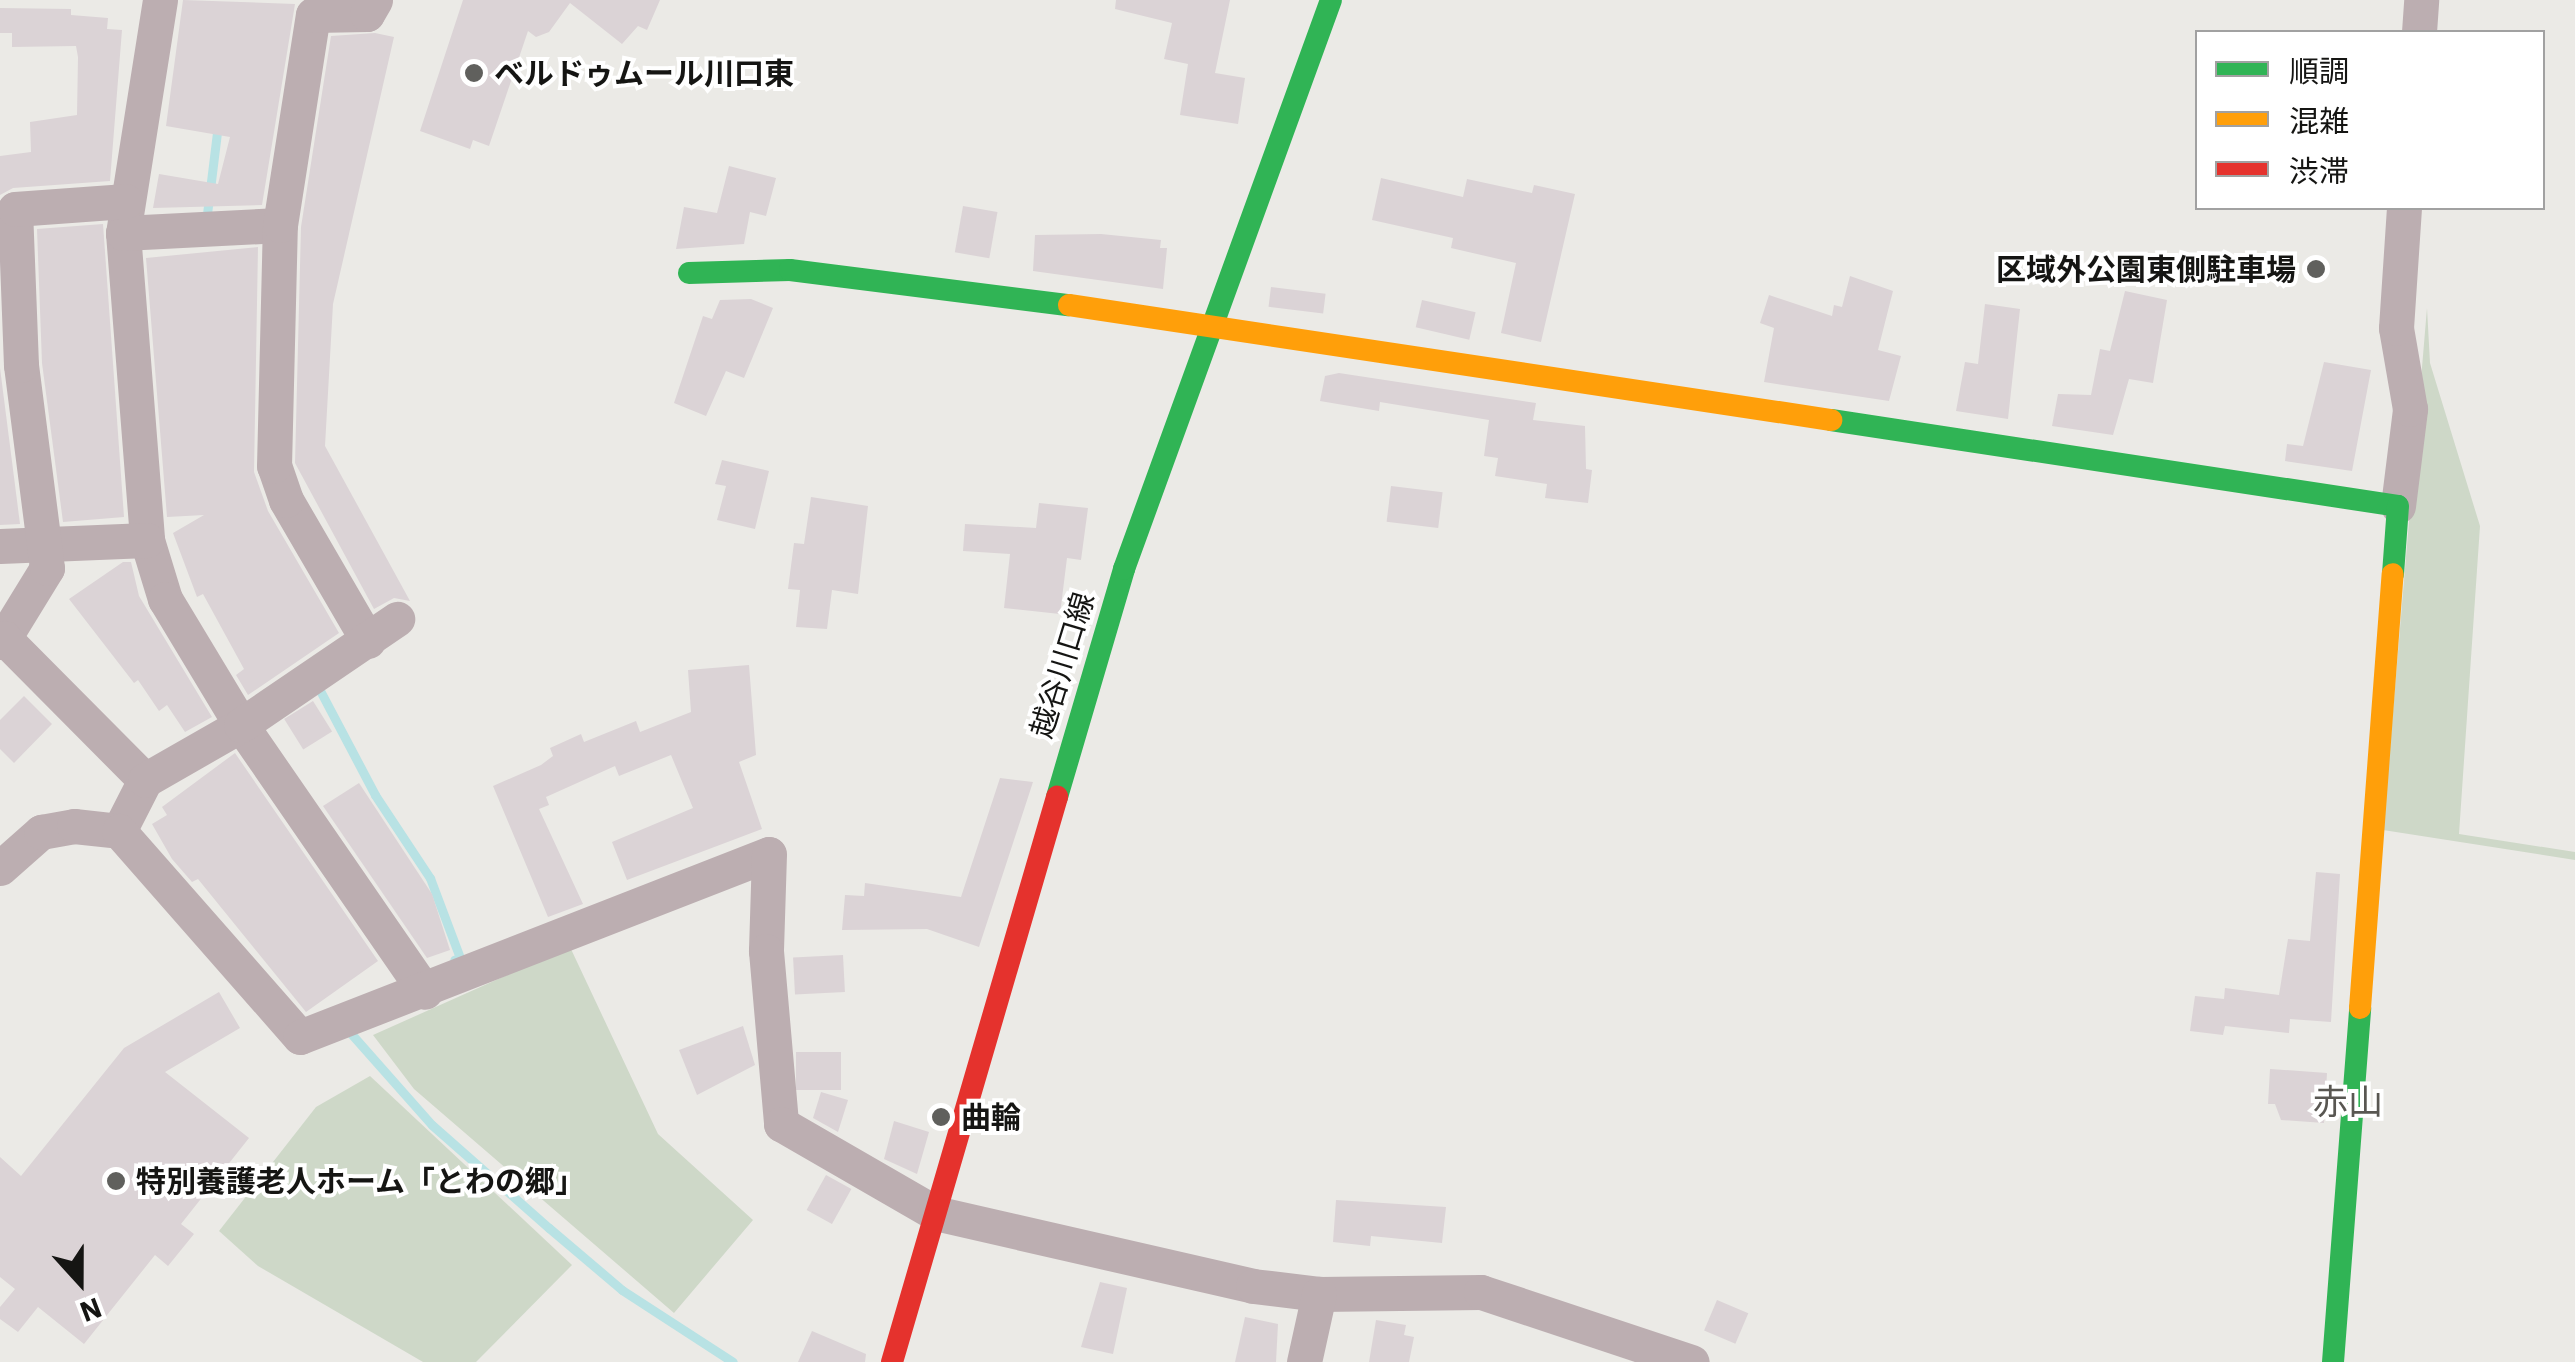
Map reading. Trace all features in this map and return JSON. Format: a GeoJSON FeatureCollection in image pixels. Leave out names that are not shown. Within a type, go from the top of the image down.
{"type":"FeatureCollection","features":[{"type":"Feature","properties":{"kind":"street"},"geometry":{"type":"LineString","coordinates":[[160,0],[124,218],[147,540],[164,599],[242,725],[425,992]]}},
{"type":"Feature","properties":{"kind":"street"},"geometry":{"type":"LineString","coordinates":[[368,641],[286,500],[274,466],[280,225],[312,15],[367,14],[375,0]]}},
{"type":"Feature","properties":{"kind":"street","name":"越谷川口線"},"geometry":{"type":"LineString","coordinates":[[892,1362],[1074,725],[1210,326],[1331,0]]}},
{"type":"Feature","properties":{"kind":"street"},"geometry":{"type":"LineString","coordinates":[[2419,30],[2422,0]]}},
{"type":"Feature","properties":{"kind":"street"},"geometry":{"type":"LineString","coordinates":[[145,780],[2,640],[47,568],[47,545],[10,365],[15,208],[124,218],[280,225]]}},
{"type":"Feature","properties":{"kind":"street"},"geometry":{"type":"LineString","coordinates":[[2333,1362],[2398,506],[2410,410],[2396,328],[2404,210]]}},
{"type":"Feature","properties":{"kind":"street"},"geometry":{"type":"LineString","coordinates":[[689,273],[808,272],[1210,326],[2398,506]]}},
{"type":"Feature","properties":{"kind":"street"},"geometry":{"type":"LineString","coordinates":[[0,546],[147,540]]}},
{"type":"Feature","properties":{"kind":"street"},"geometry":{"type":"LineString","coordinates":[[119,831],[145,780],[242,725],[397,619]]}},
{"type":"Feature","properties":{"kind":"street"},"geometry":{"type":"LineString","coordinates":[[0,868],[41,832],[74,826],[119,831],[300,1037],[425,992],[769,854],[766,951],[781,1124],[935,1214],[1253,1286],[1319,1294],[1481,1292],[1692,1362]]}},
{"type":"Feature","properties":{"kind":"street"},"geometry":{"type":"LineString","coordinates":[[1304,1362],[1319,1294]]}},
{"type":"Feature","properties":{"kind":"green space"},"geometry":{"type":"Polygon","coordinates":[[[2427,308],[2430,363],[2480,526],[2459,834],[2575,852],[2575,860],[2383,830],[2427,308]]]}},
{"type":"Feature","properties":{"kind":"green space"},"geometry":{"type":"Polygon","coordinates":[[[570,947],[658,1134],[753,1220],[674,1313],[414,1089],[373,1035],[570,947]]]}},
{"type":"Feature","properties":{"kind":"green space"},"geometry":{"type":"Polygon","coordinates":[[[370,1076],[572,1265],[476,1362],[423,1362],[258,1266],[219,1231],[316,1107],[370,1076]]]}},
{"type":"Feature","properties":{"kind":"building"},"geometry":{"type":"Polygon","coordinates":[[[183,0],[295,4],[262,205],[153,208],[159,174],[218,184],[230,137],[166,126],[183,0]]]}},
{"type":"Feature","properties":{"kind":"building","name":"ベルドゥムール川口東"},"geometry":{"type":"Polygon","coordinates":[[[463,0],[660,0],[647,30],[638,26],[622,44],[570,3],[549,32],[536,37],[528,31],[489,146],[473,140],[470,149],[420,131],[463,0]]]}},
{"type":"Feature","properties":{"kind":"building"},"geometry":{"type":"Polygon","coordinates":[[[1116,0],[1230,0],[1215,73],[1245,78],[1238,124],[1180,115],[1188,64],[1164,59],[1172,23],[1115,9],[1116,0]]]}},
{"type":"Feature","properties":{"kind":"building"},"geometry":{"type":"Polygon","coordinates":[[[0,8],[71,9],[71,15],[108,18],[107,29],[122,30],[110,181],[13,188],[0,195],[0,156],[31,152],[30,122],[77,115],[78,57],[76,46],[12,47],[12,33],[0,33],[0,8]]]}},
{"type":"Feature","properties":{"kind":"building"},"geometry":{"type":"Polygon","coordinates":[[[375,33],[394,37],[333,304],[325,446],[410,601],[394,598],[374,609],[295,463],[301,227],[331,36],[375,33]]]}},
{"type":"Feature","properties":{"kind":"building"},"geometry":{"type":"Polygon","coordinates":[[[729,166],[776,178],[766,216],[750,212],[744,244],[676,249],[684,207],[717,213],[729,166]]]}},
{"type":"Feature","properties":{"kind":"building"},"geometry":{"type":"Polygon","coordinates":[[[1381,178],[1463,197],[1467,179],[1532,193],[1534,185],[1575,194],[1541,342],[1501,333],[1516,263],[1451,248],[1453,238],[1372,220],[1381,178]]]}},
{"type":"Feature","properties":{"kind":"building"},"geometry":{"type":"Polygon","coordinates":[[[963,206],[997,212],[989,258],[955,252],[963,206]]]}},
{"type":"Feature","properties":{"kind":"building"},"geometry":{"type":"Polygon","coordinates":[[[103,224],[124,517],[63,522],[42,363],[37,229],[103,224]]]}},
{"type":"Feature","properties":{"kind":"building"},"geometry":{"type":"Polygon","coordinates":[[[1101,234],[1161,240],[1160,248],[1167,248],[1163,289],[1033,271],[1035,235],[1101,234]]]}},
{"type":"Feature","properties":{"kind":"building"},"geometry":{"type":"Polygon","coordinates":[[[258,247],[254,472],[268,511],[339,633],[248,695],[236,675],[244,669],[203,594],[197,597],[173,533],[204,515],[167,517],[146,258],[258,247]]]}},
{"type":"Feature","properties":{"kind":"building"},"geometry":{"type":"Polygon","coordinates":[[[1850,276],[1893,291],[1878,350],[1901,356],[1889,401],[1764,382],[1774,328],[1760,323],[1769,295],[1832,316],[1834,305],[1842,307],[1850,276]]]}},
{"type":"Feature","properties":{"kind":"building"},"geometry":{"type":"Polygon","coordinates":[[[1271,287],[1326,294],[1323,314],[1269,307],[1271,287]]]}},
{"type":"Feature","properties":{"kind":"building"},"geometry":{"type":"Polygon","coordinates":[[[2125,291],[2167,300],[2153,383],[2129,379],[2113,435],[2052,426],[2058,394],[2091,395],[2100,349],[2110,351],[2125,291]]]}},
{"type":"Feature","properties":{"kind":"building"},"geometry":{"type":"Polygon","coordinates":[[[751,299],[773,308],[744,378],[726,371],[706,416],[674,403],[703,316],[712,319],[720,300],[751,299]]]}},
{"type":"Feature","properties":{"kind":"building"},"geometry":{"type":"Polygon","coordinates":[[[1422,300],[1476,312],[1469,340],[1416,327],[1422,300]]]}},
{"type":"Feature","properties":{"kind":"building"},"geometry":{"type":"Polygon","coordinates":[[[1985,304],[2020,309],[2008,419],[1956,411],[1965,362],[1978,364],[1985,304]]]}},
{"type":"Feature","properties":{"kind":"building"},"geometry":{"type":"Polygon","coordinates":[[[2324,362],[2371,370],[2352,471],[2285,461],[2287,444],[2303,446],[2324,362]]]}},
{"type":"Feature","properties":{"kind":"building"},"geometry":{"type":"Polygon","coordinates":[[[0,368],[20,524],[0,525],[0,368]]]}},
{"type":"Feature","properties":{"kind":"building"},"geometry":{"type":"Polygon","coordinates":[[[1339,373],[1536,403],[1533,420],[1585,426],[1586,469],[1592,470],[1588,503],[1545,498],[1547,484],[1495,476],[1498,458],[1484,456],[1489,420],[1380,402],[1379,411],[1320,401],[1325,376],[1339,373]]]}},
{"type":"Feature","properties":{"kind":"building"},"geometry":{"type":"Polygon","coordinates":[[[722,460],[769,471],[755,529],[717,520],[726,486],[715,484],[722,460]]]}},
{"type":"Feature","properties":{"kind":"building"},"geometry":{"type":"Polygon","coordinates":[[[1391,486],[1443,492],[1438,528],[1387,522],[1391,486]]]}},
{"type":"Feature","properties":{"kind":"building"},"geometry":{"type":"Polygon","coordinates":[[[811,497],[868,506],[858,594],[832,590],[827,629],[796,627],[800,590],[788,589],[794,543],[804,544],[811,497]]]}},
{"type":"Feature","properties":{"kind":"building"},"geometry":{"type":"Polygon","coordinates":[[[1039,503],[1088,508],[1081,560],[1067,558],[1060,614],[1004,608],[1010,554],[963,551],[965,524],[1036,528],[1039,503]]]}},
{"type":"Feature","properties":{"kind":"building"},"geometry":{"type":"Polygon","coordinates":[[[123,562],[131,562],[139,596],[212,717],[185,732],[167,705],[159,711],[138,680],[134,683],[69,599],[123,562]]]}},
{"type":"Feature","properties":{"kind":"building"},"geometry":{"type":"Polygon","coordinates":[[[749,665],[756,755],[739,762],[762,829],[627,880],[612,842],[693,808],[671,755],[619,776],[615,766],[546,797],[549,805],[539,809],[583,904],[548,917],[493,786],[541,765],[553,756],[550,748],[581,734],[584,742],[636,721],[640,732],[691,712],[688,670],[749,665]]]}},
{"type":"Feature","properties":{"kind":"building"},"geometry":{"type":"Polygon","coordinates":[[[24,696],[52,724],[14,763],[0,749],[0,720],[24,696]]]}},
{"type":"Feature","properties":{"kind":"building"},"geometry":{"type":"Polygon","coordinates":[[[313,701],[332,732],[303,750],[284,719],[313,701]]]}},
{"type":"Feature","properties":{"kind":"building"},"geometry":{"type":"Polygon","coordinates":[[[235,753],[378,961],[306,1012],[198,879],[192,882],[172,859],[152,824],[167,815],[162,807],[235,753]]]}},
{"type":"Feature","properties":{"kind":"building"},"geometry":{"type":"Polygon","coordinates":[[[1000,778],[1033,782],[979,947],[927,929],[842,930],[845,895],[864,896],[865,883],[961,897],[1000,778]]]}},
{"type":"Feature","properties":{"kind":"building"},"geometry":{"type":"Polygon","coordinates":[[[359,783],[432,894],[450,950],[427,958],[323,806],[359,783]]]}},
{"type":"Feature","properties":{"kind":"building"},"geometry":{"type":"Polygon","coordinates":[[[2316,872],[2340,874],[2331,1022],[2290,1019],[2289,1033],[2225,1026],[2223,1035],[2190,1031],[2195,996],[2224,999],[2225,988],[2279,995],[2288,939],[2310,941],[2316,872]]]}},
{"type":"Feature","properties":{"kind":"building"},"geometry":{"type":"Polygon","coordinates":[[[843,955],[845,992],[795,995],[793,958],[843,955]]]}},
{"type":"Feature","properties":{"kind":"building","name":"特別養護老人ホーム「とわの郷」"},"geometry":{"type":"Polygon","coordinates":[[[219,992],[240,1028],[165,1072],[249,1138],[181,1224],[194,1234],[168,1266],[155,1255],[84,1344],[38,1307],[18,1332],[0,1319],[0,1307],[15,1289],[0,1277],[0,1157],[21,1176],[124,1048],[219,992]]]}},
{"type":"Feature","properties":{"kind":"building"},"geometry":{"type":"Polygon","coordinates":[[[743,1026],[755,1065],[697,1095],[679,1050],[743,1026]]]}},
{"type":"Feature","properties":{"kind":"building"},"geometry":{"type":"Polygon","coordinates":[[[796,1052],[841,1052],[841,1090],[796,1090],[796,1052]]]}},
{"type":"Feature","properties":{"kind":"building"},"geometry":{"type":"Polygon","coordinates":[[[2270,1069],[2327,1073],[2324,1123],[2281,1120],[2275,1104],[2268,1104],[2270,1069]]]}},
{"type":"Feature","properties":{"kind":"building"},"geometry":{"type":"Polygon","coordinates":[[[821,1092],[848,1100],[838,1132],[813,1118],[821,1092]]]}},
{"type":"Feature","properties":{"kind":"building"},"geometry":{"type":"Polygon","coordinates":[[[894,1121],[929,1132],[917,1174],[884,1159],[894,1121]]]}},
{"type":"Feature","properties":{"kind":"building"},"geometry":{"type":"Polygon","coordinates":[[[826,1175],[851,1189],[832,1224],[807,1210],[826,1175]]]}},
{"type":"Feature","properties":{"kind":"building"},"geometry":{"type":"Polygon","coordinates":[[[1336,1200],[1446,1207],[1442,1243],[1371,1236],[1370,1246],[1333,1242],[1336,1200]]]}},
{"type":"Feature","properties":{"kind":"building"},"geometry":{"type":"Polygon","coordinates":[[[1100,1282],[1127,1288],[1113,1354],[1081,1347],[1100,1282]]]}},
{"type":"Feature","properties":{"kind":"building"},"geometry":{"type":"Polygon","coordinates":[[[1717,1300],[1748,1313],[1735,1344],[1704,1330],[1717,1300]]]}},
{"type":"Feature","properties":{"kind":"building"},"geometry":{"type":"Polygon","coordinates":[[[1245,1317],[1278,1324],[1276,1362],[1235,1362],[1245,1317]]]}},
{"type":"Feature","properties":{"kind":"building"},"geometry":{"type":"Polygon","coordinates":[[[1376,1320],[1406,1325],[1404,1335],[1414,1337],[1409,1362],[1369,1362],[1376,1320]]]}},
{"type":"Feature","properties":{"kind":"building"},"geometry":{"type":"Polygon","coordinates":[[[812,1331],[866,1354],[865,1362],[798,1362],[812,1331]]]}},
{"type":"Feature","properties":{"kind":"waterway"},"geometry":{"type":"LineString","coordinates":[[206,222],[218,124]]}},
{"type":"Feature","properties":{"kind":"waterway"},"geometry":{"type":"LineString","coordinates":[[315,681],[375,795],[430,878],[460,958],[454,960]]}},
{"type":"Feature","properties":{"kind":"waterway"},"geometry":{"type":"LineString","coordinates":[[347,1029],[432,1125],[549,1228],[622,1290],[733,1362]]}},
{"type":"Feature","properties":{"kind":"traffic: fast"},"geometry":{"type":"LineString","coordinates":[[1057,797],[1124,569],[1331,0]]}},
{"type":"Feature","properties":{"kind":"traffic: fast"},"geometry":{"type":"LineString","coordinates":[[689,273],[790,270],[1069,305]]}},
{"type":"Feature","properties":{"kind":"traffic: fast"},"geometry":{"type":"LineString","coordinates":[[1831,420],[2398,506],[2393,574]]}},
{"type":"Feature","properties":{"kind":"traffic: fast"},"geometry":{"type":"LineString","coordinates":[[2333,1362],[2360,1008]]}},
{"type":"Feature","properties":{"kind":"traffic: slow"},"geometry":{"type":"LineString","coordinates":[[1069,305],[1831,420]]}},
{"type":"Feature","properties":{"kind":"traffic: slow"},"geometry":{"type":"LineString","coordinates":[[2360,1008],[2393,574]]}},
{"type":"Feature","properties":{"kind":"traffic: jam"},"geometry":{"type":"LineString","coordinates":[[892,1362],[1057,797]]}},
{"type":"Feature","properties":{"kind":"place","name":"ベルドゥムール川口東"},"geometry":{"type":"Point","coordinates":[474,73]}},
{"type":"Feature","properties":{"kind":"place","name":"区域外公園東側駐車場"},"geometry":{"type":"Point","coordinates":[2316,269]}},
{"type":"Feature","properties":{"kind":"place","name":"曲輪"},"geometry":{"type":"Point","coordinates":[941,1117]}},
{"type":"Feature","properties":{"kind":"place","name":"特別養護老人ホーム「とわの郷」"},"geometry":{"type":"Point","coordinates":[116,1181]}},
{"type":"Feature","properties":{"kind":"district","name":"赤山"},"geometry":{"type":"Point","coordinates":[2348,1101]}}]}
